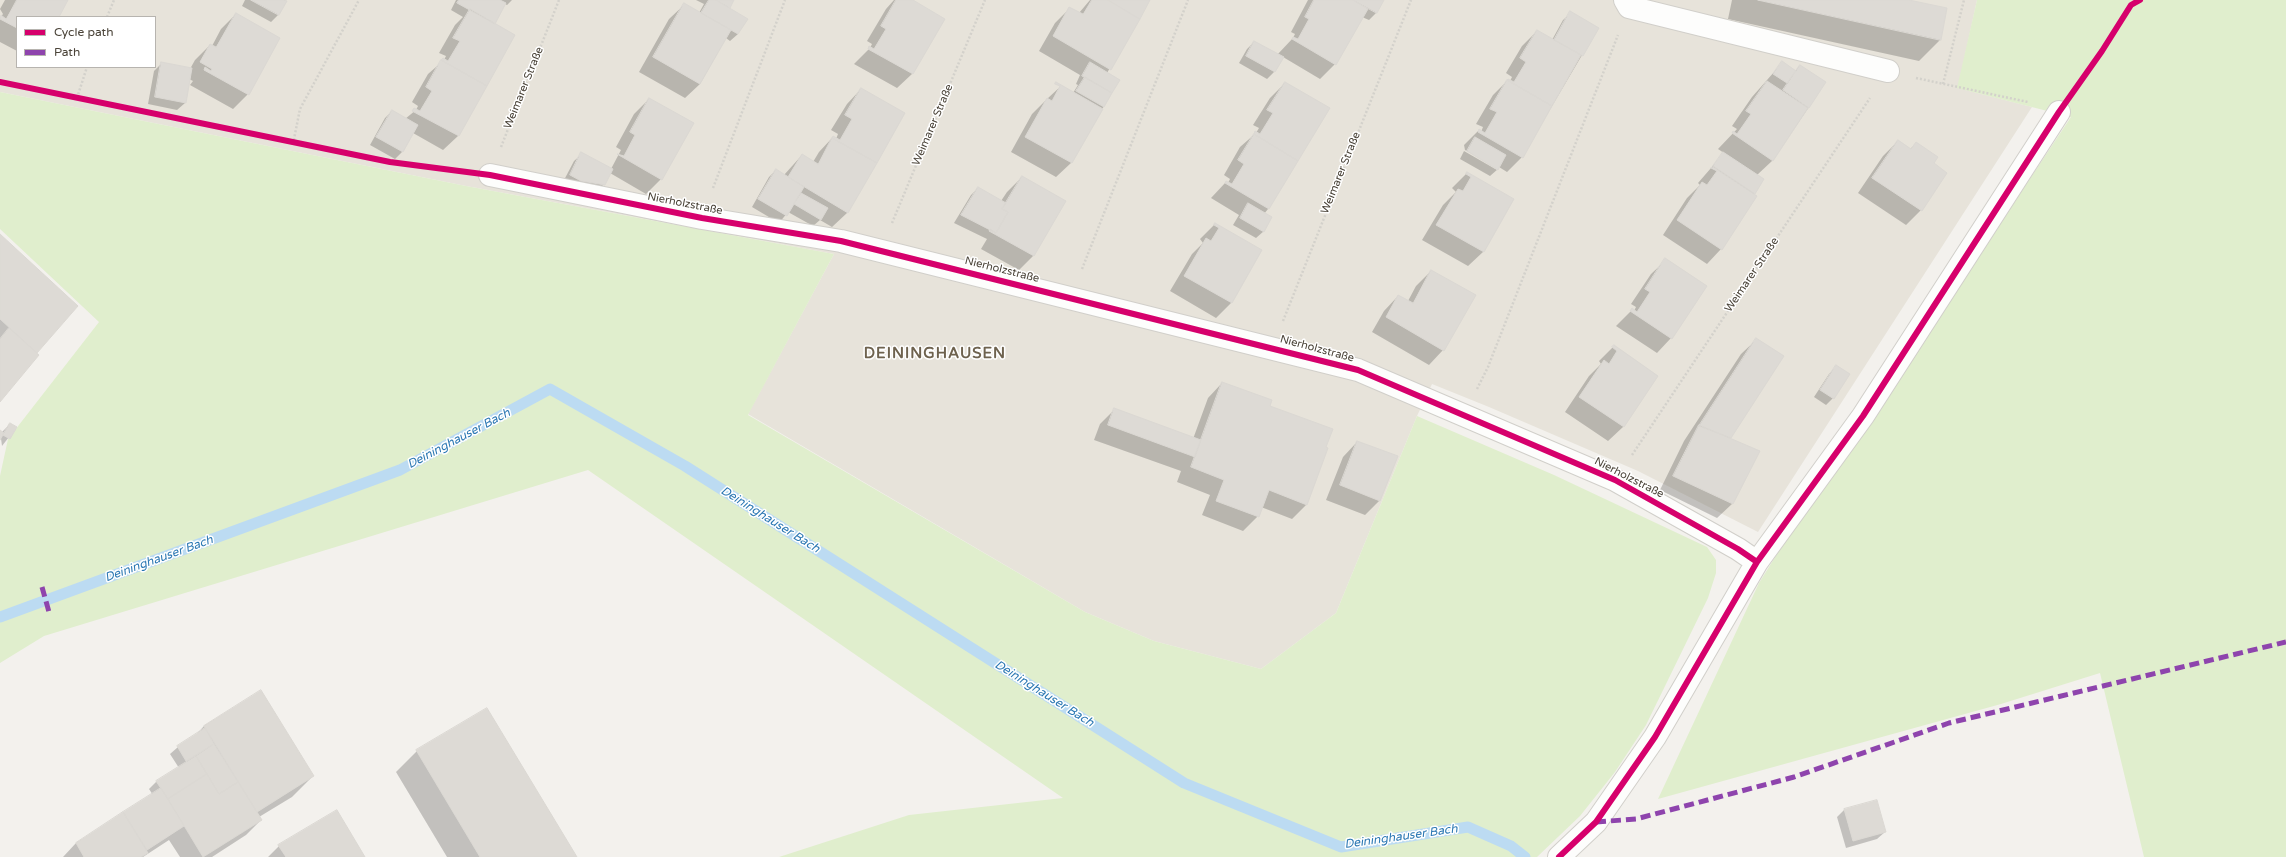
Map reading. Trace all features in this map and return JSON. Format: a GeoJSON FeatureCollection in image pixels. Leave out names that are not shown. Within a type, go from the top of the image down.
{"type":"FeatureCollection","features":[{"type":"Feature","properties":{"kind":"street"},"geometry":{"type":"LineString","coordinates":[[1627,3],[1888,71]]}},
{"type":"Feature","properties":{"kind":"street"},"geometry":{"type":"LineString","coordinates":[[1565,851],[1596,822],[1655,738],[1757,562],[1863,416],[2059,112]]}},
{"type":"Feature","properties":{"kind":"street","name":"Nierholzstraße"},"geometry":{"type":"LineString","coordinates":[[490,175],[702,218],[841,241],[1358,370],[1615,480],[1738,549],[1757,562]]}},
{"type":"Feature","properties":{"kind":"path"},"geometry":{"type":"LineString","coordinates":[[107,16],[114,0]]}},
{"type":"Feature","properties":{"kind":"path"},"geometry":{"type":"LineString","coordinates":[[293,144],[300,109],[359,0]]}},
{"type":"Feature","properties":{"kind":"path"},"geometry":{"type":"LineString","coordinates":[[702,218],[785,0]]}},
{"type":"Feature","properties":{"kind":"path"},"geometry":{"type":"LineString","coordinates":[[1071,298],[1188,0]]}},
{"type":"Feature","properties":{"kind":"path"},"geometry":{"type":"LineString","coordinates":[[1943,84],[1964,0]]}},
{"type":"Feature","properties":{"kind":"path"},"geometry":{"type":"LineString","coordinates":[[1464,415],[1488,367],[1627,3]]}},
{"type":"Feature","properties":{"kind":"path"},"geometry":{"type":"LineString","coordinates":[[77,98],[87,68]]}},
{"type":"Feature","properties":{"kind":"path"},"geometry":{"type":"LineString","coordinates":[[1888,71],[2038,104],[2059,112]]}},
{"type":"Feature","properties":{"kind":"shaded area"},"geometry":{"type":"Polygon","coordinates":[[[0,0],[1977,0],[1958,88],[2032,107],[1758,532],[1638,471],[1432,384],[1417,416],[1336,613],[1261,669],[1154,641],[1085,612],[748,414],[834,254],[466,186],[0,92],[0,0]]]}},
{"type":"Feature","properties":{"kind":"green space"},"geometry":{"type":"Polygon","coordinates":[[[1977,0],[2286,0],[2286,857],[2144,857],[2100,673],[2001,704],[1658,799],[1759,583],[1795,525],[1860,434],[2071,117],[1957,88],[1977,0]]]}},
{"type":"Feature","properties":{"kind":"green space"},"geometry":{"type":"Polygon","coordinates":[[[0,92],[466,186],[834,254],[748,415],[1085,612],[1154,641],[1261,669],[1336,613],[1417,416],[1554,475],[1707,547],[1716,560],[1716,573],[1708,598],[1646,725],[1615,772],[1580,816],[1537,857],[779,857],[909,815],[1063,798],[588,470],[44,636],[0,663],[0,476],[8,439],[99,322],[0,229],[0,92]]]}},
{"type":"Feature","properties":{"kind":"building"},"geometry":{"type":"Polygon","coordinates":[[[17,0],[68,0],[60,16],[16,16],[16,27],[0,19],[1,15],[6,19],[17,0]]]}},
{"type":"Feature","properties":{"kind":"building"},"geometry":{"type":"Polygon","coordinates":[[[251,0],[284,0],[287,1],[279,15],[251,0]]]}},
{"type":"Feature","properties":{"kind":"building"},"geometry":{"type":"Polygon","coordinates":[[[459,0],[500,0],[506,3],[495,24],[457,3],[459,0]]]}},
{"type":"Feature","properties":{"kind":"building"},"geometry":{"type":"Polygon","coordinates":[[[709,0],[716,0],[748,19],[738,34],[701,13],[709,0]]]}},
{"type":"Feature","properties":{"kind":"building"},"geometry":{"type":"Polygon","coordinates":[[[716,0],[734,0],[730,8],[716,0]]]}},
{"type":"Feature","properties":{"kind":"building"},"geometry":{"type":"Polygon","coordinates":[[[896,0],[913,0],[945,19],[913,74],[868,49],[869,46],[874,49],[886,29],[881,26],[896,0]]]}},
{"type":"Feature","properties":{"kind":"building"},"geometry":{"type":"Polygon","coordinates":[[[1092,0],[1108,0],[1140,19],[1111,70],[1053,36],[1069,7],[1083,14],[1092,0]]]}},
{"type":"Feature","properties":{"kind":"building"},"geometry":{"type":"Polygon","coordinates":[[[1108,0],[1150,0],[1140,19],[1108,0]]]}},
{"type":"Feature","properties":{"kind":"building"},"geometry":{"type":"Polygon","coordinates":[[[1314,0],[1353,0],[1368,9],[1336,65],[1292,39],[1293,37],[1298,39],[1309,19],[1305,17],[1314,0]]]}},
{"type":"Feature","properties":{"kind":"building"},"geometry":{"type":"Polygon","coordinates":[[[1353,0],[1384,0],[1377,13],[1353,0]]]}},
{"type":"Feature","properties":{"kind":"building"},"geometry":{"type":"Polygon","coordinates":[[[1758,0],[1909,0],[1947,8],[1941,40],[1758,0]]]}},
{"type":"Feature","properties":{"kind":"building"},"geometry":{"type":"Polygon","coordinates":[[[684,3],[731,30],[700,84],[653,57],[684,3]]]}},
{"type":"Feature","properties":{"kind":"building"},"geometry":{"type":"Polygon","coordinates":[[[470,9],[515,35],[487,86],[441,60],[443,58],[448,61],[460,41],[453,38],[470,9]]]}},
{"type":"Feature","properties":{"kind":"building"},"geometry":{"type":"Polygon","coordinates":[[[1570,11],[1599,28],[1583,56],[1554,40],[1570,11]]]}},
{"type":"Feature","properties":{"kind":"building"},"geometry":{"type":"Polygon","coordinates":[[[236,13],[280,38],[249,95],[204,70],[205,67],[211,71],[212,69],[200,62],[210,44],[216,47],[236,13]]]}},
{"type":"Feature","properties":{"kind":"building"},"geometry":{"type":"Polygon","coordinates":[[[1537,30],[1581,55],[1552,106],[1507,80],[1508,79],[1514,82],[1526,62],[1520,58],[1537,30]]]}},
{"type":"Feature","properties":{"kind":"building"},"geometry":{"type":"Polygon","coordinates":[[[1254,41],[1284,57],[1275,72],[1246,56],[1254,41]]]}},
{"type":"Feature","properties":{"kind":"building"},"geometry":{"type":"Polygon","coordinates":[[[441,60],[487,86],[459,136],[412,111],[414,108],[420,111],[432,91],[426,87],[441,60]]]}},
{"type":"Feature","properties":{"kind":"building"},"geometry":{"type":"Polygon","coordinates":[[[1782,61],[1796,71],[1787,83],[1773,74],[1782,61]]]}},
{"type":"Feature","properties":{"kind":"building"},"geometry":{"type":"Polygon","coordinates":[[[161,62],[192,68],[186,103],[155,97],[161,62]]]}},
{"type":"Feature","properties":{"kind":"building"},"geometry":{"type":"Polygon","coordinates":[[[1090,62],[1120,80],[1112,93],[1082,76],[1090,62]]]}},
{"type":"Feature","properties":{"kind":"building"},"geometry":{"type":"Polygon","coordinates":[[[1800,65],[1826,82],[1809,108],[1783,90],[1800,65]]]}},
{"type":"Feature","properties":{"kind":"building"},"geometry":{"type":"Polygon","coordinates":[[[1085,77],[1112,93],[1104,107],[1076,91],[1085,77]]]}},
{"type":"Feature","properties":{"kind":"building"},"geometry":{"type":"Polygon","coordinates":[[[1507,80],[1552,106],[1523,158],[1478,132],[1479,129],[1485,133],[1497,112],[1490,109],[1507,80]]]}},
{"type":"Feature","properties":{"kind":"building"},"geometry":{"type":"Polygon","coordinates":[[[1767,81],[1808,108],[1773,161],[1732,133],[1733,131],[1737,134],[1751,114],[1746,111],[1767,81]]]}},
{"type":"Feature","properties":{"kind":"building"},"geometry":{"type":"Polygon","coordinates":[[[1056,82],[1103,109],[1072,163],[1025,137],[1047,98],[1052,101],[1060,86],[1055,84],[1056,82]]]}},
{"type":"Feature","properties":{"kind":"building"},"geometry":{"type":"Polygon","coordinates":[[[1285,82],[1330,108],[1298,161],[1254,134],[1255,131],[1260,134],[1273,113],[1267,110],[1285,82]]]}},
{"type":"Feature","properties":{"kind":"building"},"geometry":{"type":"Polygon","coordinates":[[[861,88],[905,113],[877,163],[832,138],[833,136],[840,140],[852,119],[845,115],[861,88]]]}},
{"type":"Feature","properties":{"kind":"building"},"geometry":{"type":"Polygon","coordinates":[[[649,98],[694,123],[662,180],[617,154],[624,156],[635,135],[630,132],[649,98]]]}},
{"type":"Feature","properties":{"kind":"building"},"geometry":{"type":"Polygon","coordinates":[[[392,110],[418,125],[403,152],[376,137],[392,110]]]}},
{"type":"Feature","properties":{"kind":"building"},"geometry":{"type":"Polygon","coordinates":[[[1254,134],[1298,161],[1269,209],[1225,183],[1226,181],[1232,184],[1244,164],[1238,160],[1254,134]]]}},
{"type":"Feature","properties":{"kind":"building"},"geometry":{"type":"Polygon","coordinates":[[[1475,137],[1506,155],[1498,170],[1467,151],[1475,137]]]}},
{"type":"Feature","properties":{"kind":"building"},"geometry":{"type":"Polygon","coordinates":[[[832,138],[877,163],[848,213],[788,177],[802,154],[818,164],[832,138]]]}},
{"type":"Feature","properties":{"kind":"building"},"geometry":{"type":"Polygon","coordinates":[[[1898,140],[1911,149],[1916,142],[1938,157],[1934,163],[1947,173],[1922,211],[1872,178],[1898,140]]]}},
{"type":"Feature","properties":{"kind":"building"},"geometry":{"type":"Polygon","coordinates":[[[581,152],[613,169],[605,185],[581,181],[570,175],[581,152]]]}},
{"type":"Feature","properties":{"kind":"building"},"geometry":{"type":"Polygon","coordinates":[[[1723,152],[1764,179],[1755,194],[1713,166],[1723,152]]]}},
{"type":"Feature","properties":{"kind":"building"},"geometry":{"type":"Polygon","coordinates":[[[1713,167],[1757,196],[1722,250],[1677,220],[1702,182],[1707,185],[1717,171],[1711,168],[1713,167]]]}},
{"type":"Feature","properties":{"kind":"building"},"geometry":{"type":"Polygon","coordinates":[[[776,169],[804,187],[787,216],[758,199],[776,169]]]}},
{"type":"Feature","properties":{"kind":"building"},"geometry":{"type":"Polygon","coordinates":[[[1467,172],[1514,199],[1484,252],[1436,225],[1458,189],[1463,191],[1471,177],[1466,174],[1467,172]]]}},
{"type":"Feature","properties":{"kind":"building"},"geometry":{"type":"Polygon","coordinates":[[[1022,176],[1066,201],[1034,256],[989,231],[990,229],[996,233],[1008,212],[1002,209],[1022,176]]]}},
{"type":"Feature","properties":{"kind":"building"},"geometry":{"type":"Polygon","coordinates":[[[978,187],[1006,203],[1002,209],[1008,212],[996,233],[961,215],[978,187]]]}},
{"type":"Feature","properties":{"kind":"building"},"geometry":{"type":"Polygon","coordinates":[[[801,193],[828,208],[821,220],[794,204],[801,193]]]}},
{"type":"Feature","properties":{"kind":"building"},"geometry":{"type":"Polygon","coordinates":[[[1248,203],[1272,217],[1264,232],[1240,218],[1248,203]]]}},
{"type":"Feature","properties":{"kind":"building"},"geometry":{"type":"Polygon","coordinates":[[[1215,223],[1262,250],[1232,303],[1184,276],[1206,238],[1211,241],[1219,228],[1214,225],[1215,223]]]}},
{"type":"Feature","properties":{"kind":"building"},"geometry":{"type":"Polygon","coordinates":[[[0,234],[78,306],[37,353],[0,319],[0,234]]]}},
{"type":"Feature","properties":{"kind":"building"},"geometry":{"type":"Polygon","coordinates":[[[1665,258],[1707,286],[1672,339],[1630,311],[1632,308],[1637,312],[1650,292],[1645,289],[1665,258]]]}},
{"type":"Feature","properties":{"kind":"building"},"geometry":{"type":"Polygon","coordinates":[[[1431,270],[1476,295],[1444,351],[1386,317],[1398,295],[1413,303],[1431,270]]]}},
{"type":"Feature","properties":{"kind":"building"},"geometry":{"type":"Polygon","coordinates":[[[9,328],[39,355],[0,402],[0,339],[9,328]]]}},
{"type":"Feature","properties":{"kind":"building"},"geometry":{"type":"Polygon","coordinates":[[[1756,338],[1784,356],[1731,438],[1699,426],[1756,338]]]}},
{"type":"Feature","properties":{"kind":"building"},"geometry":{"type":"Polygon","coordinates":[[[1614,345],[1658,376],[1624,427],[1579,397],[1604,360],[1609,364],[1617,351],[1612,347],[1614,345]]]}},
{"type":"Feature","properties":{"kind":"building"},"geometry":{"type":"Polygon","coordinates":[[[1836,365],[1850,374],[1834,399],[1820,390],[1836,365]]]}},
{"type":"Feature","properties":{"kind":"building"},"geometry":{"type":"Polygon","coordinates":[[[1222,382],[1272,400],[1270,406],[1333,429],[1326,447],[1328,448],[1307,505],[1269,490],[1259,517],[1216,501],[1224,480],[1191,467],[1222,382]]]}},
{"type":"Feature","properties":{"kind":"building"},"geometry":{"type":"Polygon","coordinates":[[[1114,408],[1201,440],[1195,457],[1108,425],[1114,408]]]}},
{"type":"Feature","properties":{"kind":"building"},"geometry":{"type":"Polygon","coordinates":[[[10,423],[17,427],[10,439],[3,435],[10,423]]]}},
{"type":"Feature","properties":{"kind":"building"},"geometry":{"type":"Polygon","coordinates":[[[1699,425],[1760,451],[1733,504],[1673,476],[1699,425]]]}},
{"type":"Feature","properties":{"kind":"building"},"geometry":{"type":"Polygon","coordinates":[[[0,430],[4,433],[0,440],[0,430]]]}},
{"type":"Feature","properties":{"kind":"building"},"geometry":{"type":"Polygon","coordinates":[[[1357,441],[1398,456],[1380,501],[1340,485],[1357,441]]]}},
{"type":"Feature","properties":{"kind":"building"},"geometry":{"type":"Polygon","coordinates":[[[261,690],[314,776],[257,812],[204,726],[261,690]]]}},
{"type":"Feature","properties":{"kind":"building"},"geometry":{"type":"Polygon","coordinates":[[[487,708],[577,857],[480,857],[416,750],[487,708]]]}},
{"type":"Feature","properties":{"kind":"building"},"geometry":{"type":"Polygon","coordinates":[[[205,728],[214,744],[186,761],[177,746],[205,728]]]}},
{"type":"Feature","properties":{"kind":"building"},"geometry":{"type":"Polygon","coordinates":[[[214,744],[238,782],[219,794],[196,756],[214,744]]]}},
{"type":"Feature","properties":{"kind":"building"},"geometry":{"type":"Polygon","coordinates":[[[196,756],[207,774],[168,799],[156,781],[196,756]]]}},
{"type":"Feature","properties":{"kind":"building"},"geometry":{"type":"Polygon","coordinates":[[[207,774],[219,794],[238,782],[262,820],[203,857],[168,799],[207,774]]]}},
{"type":"Feature","properties":{"kind":"building"},"geometry":{"type":"Polygon","coordinates":[[[161,788],[184,826],[147,850],[123,812],[161,788]]]}},
{"type":"Feature","properties":{"kind":"building"},"geometry":{"type":"Polygon","coordinates":[[[1877,800],[1886,832],[1853,841],[1844,809],[1877,800]]]}},
{"type":"Feature","properties":{"kind":"building"},"geometry":{"type":"Polygon","coordinates":[[[337,810],[365,857],[286,857],[278,845],[337,810]]]}},
{"type":"Feature","properties":{"kind":"building"},"geometry":{"type":"Polygon","coordinates":[[[123,812],[148,853],[141,857],[84,857],[76,843],[123,812]]]}},
{"type":"Feature","properties":{"kind":"waterway","name":"Deininghauser Bach"},"geometry":{"type":"LineString","coordinates":[[0,617],[400,470],[550,389],[685,466],[1184,783],[1341,847],[1468,827],[1511,846],[1525,857]]}},
{"type":"Feature","properties":{"kind":"marked path"},"geometry":{"type":"LineString","coordinates":[[42,587],[49,612]]}},
{"type":"Feature","properties":{"kind":"marked path"},"geometry":{"type":"LineString","coordinates":[[1596,822],[1636,819],[1794,777],[1949,723],[2286,642]]}},
{"type":"Feature","properties":{"kind":"cycle path"},"geometry":{"type":"LineString","coordinates":[[1559,857],[1596,822],[1655,737],[1757,562],[1863,416],[2059,112],[2102,51],[2131,5],[2140,0]]}},
{"type":"Feature","properties":{"kind":"cycle path"},"geometry":{"type":"LineString","coordinates":[[0,82],[390,162],[490,175],[702,218],[841,241],[1358,370],[1615,480],[1738,549],[1757,562]]}},
{"type":"Feature","properties":{"kind":"district","name":"DEININGHAUSEN"},"geometry":{"type":"Point","coordinates":[935,354]}}]}
